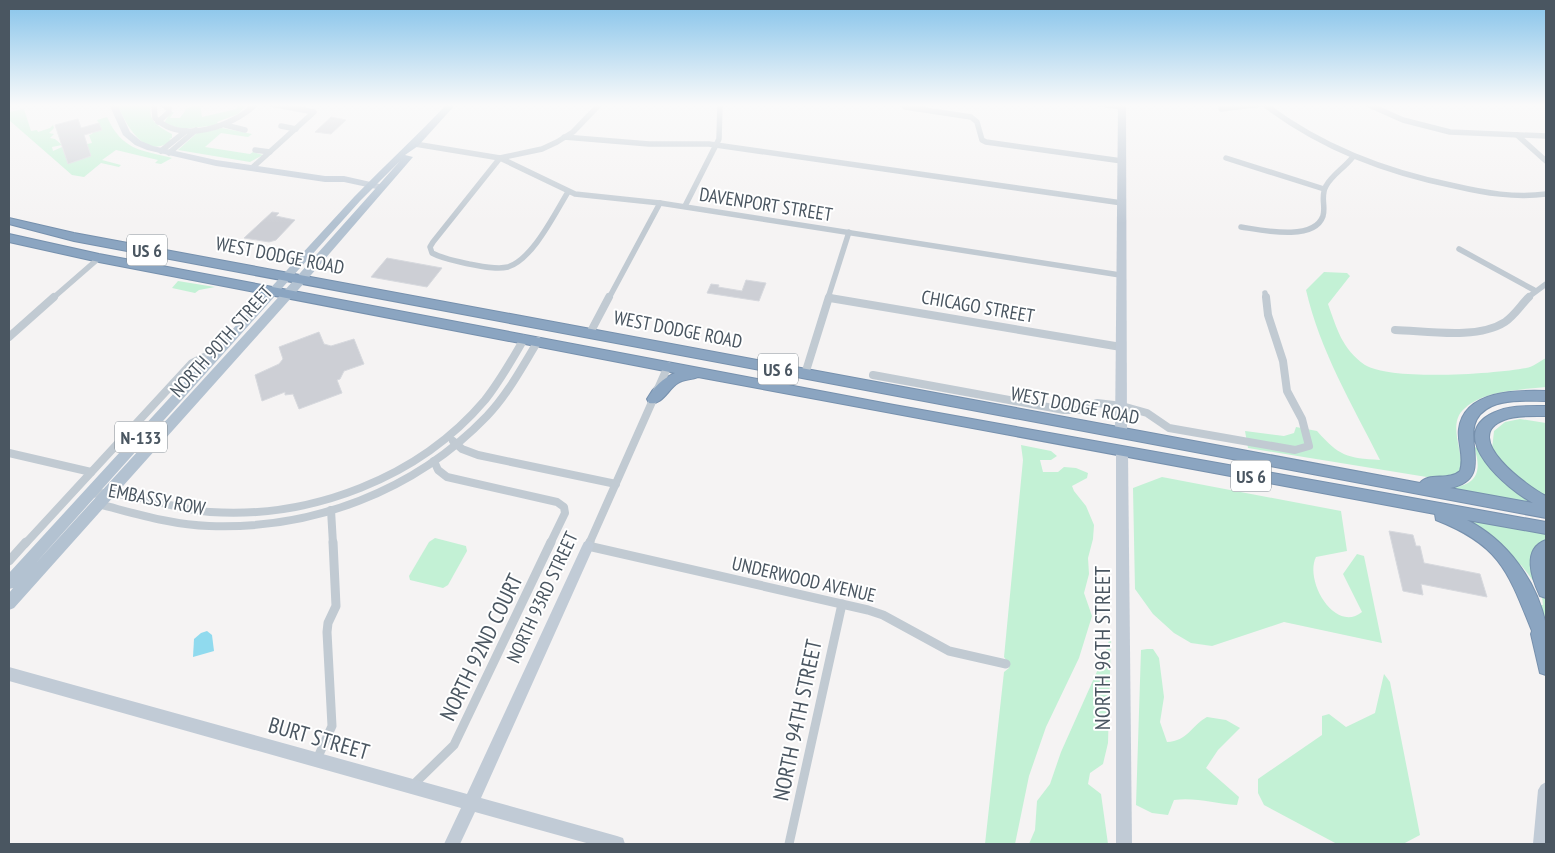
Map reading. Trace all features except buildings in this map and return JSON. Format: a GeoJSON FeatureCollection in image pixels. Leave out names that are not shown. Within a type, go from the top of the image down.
{"type":"FeatureCollection","features":[{"type":"Feature","properties":{"kind":"highway","name":"WEST DODGE ROAD"},"geometry":{"type":"LineString","coordinates":[[9,221],[74,237],[301,280],[1546,512]]}},
{"type":"Feature","properties":{"kind":"highway","name":"WEST DODGE ROAD"},"geometry":{"type":"LineString","coordinates":[[9,238],[99,258],[1122,452],[1546,528]]}},
{"type":"Feature","properties":{"kind":"highway"},"geometry":{"type":"LineString","coordinates":[[668,366],[674,360],[680,359],[807,383],[877,388]]}},
{"type":"Feature","properties":{"kind":"highway"},"geometry":{"type":"LineString","coordinates":[[654,399],[665,385],[676,376],[691,374],[717,375]]}},
{"type":"Feature","properties":{"kind":"highway"},"geometry":{"type":"LineString","coordinates":[[1377,481],[1441,484],[1459,480],[1470,469],[1465,434],[1469,418],[1484,404],[1546,391]]}},
{"type":"Feature","properties":{"kind":"highway"},"geometry":{"type":"LineString","coordinates":[[1516,396],[1546,396]]}},
{"type":"Feature","properties":{"kind":"highway"},"geometry":{"type":"LineString","coordinates":[[1546,411],[1501,415],[1489,423],[1483,435],[1486,450],[1507,478],[1532,497],[1546,503]]}},
{"type":"Feature","properties":{"kind":"highway"},"geometry":{"type":"LineString","coordinates":[[1511,413],[1546,418]]}},
{"type":"Feature","properties":{"kind":"highway"},"geometry":{"type":"LineString","coordinates":[[1380,499],[1457,522],[1485,537],[1501,551],[1516,571],[1543,635]]}},
{"type":"Feature","properties":{"kind":"highway"},"geometry":{"type":"LineString","coordinates":[[1546,547],[1539,555],[1537,562],[1538,573],[1546,591]]}},
{"type":"Feature","properties":{"kind":"highway"},"geometry":{"type":"LineString","coordinates":[[1533,611],[1546,667]]}},
{"type":"Feature","properties":{"kind":"main road","name":"NORTH 90TH STREET"},"geometry":{"type":"LineString","coordinates":[[9,603],[93,499],[215,356],[370,186],[402,153],[415,144]]}},
{"type":"Feature","properties":{"kind":"main road","name":"NORTH 90TH STREET"},"geometry":{"type":"LineString","coordinates":[[9,583],[93,499],[109,491],[383,188],[413,151],[415,144]]}},
{"type":"Feature","properties":{"kind":"street"},"geometry":{"type":"LineString","coordinates":[[141,144],[165,152],[216,163],[231,163],[383,188]]}},
{"type":"Feature","properties":{"kind":"street"},"geometry":{"type":"LineString","coordinates":[[165,152],[173,144]]}},
{"type":"Feature","properties":{"kind":"street"},"geometry":{"type":"LineString","coordinates":[[165,152],[177,144]]}},
{"type":"Feature","properties":{"kind":"street"},"geometry":{"type":"LineString","coordinates":[[253,167],[279,144]]}},
{"type":"Feature","properties":{"kind":"street","name":"DAVENPORT STREET"},"geometry":{"type":"LineString","coordinates":[[415,144],[500,158],[568,192],[597,198],[685,206],[1120,275]]}},
{"type":"Feature","properties":{"kind":"street"},"geometry":{"type":"LineString","coordinates":[[552,144],[542,149],[500,158],[432,242],[431,250],[439,257],[508,267],[524,258],[568,192]]}},
{"type":"Feature","properties":{"kind":"street"},"geometry":{"type":"LineString","coordinates":[[646,144],[716,144],[1122,203]]}},
{"type":"Feature","properties":{"kind":"street"},"geometry":{"type":"LineString","coordinates":[[685,206],[716,144]]}},
{"type":"Feature","properties":{"kind":"street"},"geometry":{"type":"LineString","coordinates":[[999,144],[1122,161]]}},
{"type":"Feature","properties":{"kind":"street"},"geometry":{"type":"LineString","coordinates":[[1121,434],[1120,275],[1122,144]]}},
{"type":"Feature","properties":{"kind":"street"},"geometry":{"type":"LineString","coordinates":[[1325,144],[1352,158],[1412,176],[1470,190],[1520,196],[1546,194]]}},
{"type":"Feature","properties":{"kind":"street"},"geometry":{"type":"LineString","coordinates":[[1527,144],[1546,161]]}},
{"type":"Feature","properties":{"kind":"street"},"geometry":{"type":"LineString","coordinates":[[255,150],[270,152]]}},
{"type":"Feature","properties":{"kind":"street"},"geometry":{"type":"LineString","coordinates":[[1226,158],[1324,189]]}},
{"type":"Feature","properties":{"kind":"street"},"geometry":{"type":"LineString","coordinates":[[1241,227],[1288,232],[1310,229],[1319,224],[1323,218],[1324,189],[1352,158]]}},
{"type":"Feature","properties":{"kind":"street"},"geometry":{"type":"LineString","coordinates":[[590,333],[660,203]]}},
{"type":"Feature","properties":{"kind":"street"},"geometry":{"type":"LineString","coordinates":[[805,374],[849,232]]}},
{"type":"Feature","properties":{"kind":"street"},"geometry":{"type":"LineString","coordinates":[[1460,249],[1534,290]]}},
{"type":"Feature","properties":{"kind":"street"},"geometry":{"type":"LineString","coordinates":[[9,337],[99,258]]}},
{"type":"Feature","properties":{"kind":"street"},"geometry":{"type":"LineString","coordinates":[[1395,330],[1472,331],[1493,328],[1507,320],[1534,290],[1546,284]]}},
{"type":"Feature","properties":{"kind":"street"},"geometry":{"type":"LineString","coordinates":[[873,375],[1064,410],[1079,410],[1097,403],[1122,406],[1143,410],[1165,427],[1176,430],[1295,450],[1309,446],[1302,419],[1287,391],[1283,360],[1268,315],[1265,293]]}},
{"type":"Feature","properties":{"kind":"street","name":"CHICAGO STREET"},"geometry":{"type":"LineString","coordinates":[[830,298],[1121,347]]}},
{"type":"Feature","properties":{"kind":"street","name":"EMBASSY ROW"},"geometry":{"type":"LineString","coordinates":[[109,491],[207,512],[240,513],[276,510],[328,499],[366,485],[409,464],[448,436],[485,401],[524,339]]}},
{"type":"Feature","properties":{"kind":"street","name":"EMBASSY ROW"},"geometry":{"type":"LineString","coordinates":[[93,499],[182,523],[210,526],[271,524],[331,510],[386,489],[434,462],[457,445],[496,405],[538,341]]}},
{"type":"Feature","properties":{"kind":"street"},"geometry":{"type":"LineString","coordinates":[[9,561],[192,363],[204,357],[215,356]]}},
{"type":"Feature","properties":{"kind":"street","name":"NORTH 93RD STREET"},"geometry":{"type":"LineString","coordinates":[[452,844],[668,366]]}},
{"type":"Feature","properties":{"kind":"street"},"geometry":{"type":"LineString","coordinates":[[485,401],[496,405]]}},
{"type":"Feature","properties":{"kind":"street"},"geometry":{"type":"LineString","coordinates":[[448,436],[457,445],[478,455],[616,484]]}},
{"type":"Feature","properties":{"kind":"street","name":"NORTH 96TH STREET"},"geometry":{"type":"LineString","coordinates":[[1122,452],[1124,844]]}},
{"type":"Feature","properties":{"kind":"street"},"geometry":{"type":"LineString","coordinates":[[9,453],[91,472]]}},
{"type":"Feature","properties":{"kind":"street","name":"NORTH 92ND COURT"},"geometry":{"type":"LineString","coordinates":[[411,787],[425,769],[450,752],[459,736],[563,520],[564,509],[557,502],[447,477],[438,470],[434,462]]}},
{"type":"Feature","properties":{"kind":"street"},"geometry":{"type":"LineString","coordinates":[[317,760],[332,726],[327,632],[336,606],[331,510]]}},
{"type":"Feature","properties":{"kind":"street","name":"UNDERWOOD AVENUE"},"geometry":{"type":"LineString","coordinates":[[588,546],[883,615],[949,651],[1006,664]]}},
{"type":"Feature","properties":{"kind":"street","name":"NORTH 94TH STREET"},"geometry":{"type":"LineString","coordinates":[[789,844],[842,604]]}},
{"type":"Feature","properties":{"kind":"street","name":"BURT STREET"},"geometry":{"type":"LineString","coordinates":[[9,674],[617,844]]}},
{"type":"Feature","properties":{"kind":"street"},"geometry":{"type":"LineString","coordinates":[[1540,844],[1546,790]]}},
{"type":"Feature","properties":{"kind":"green space"},"geometry":{"type":"Polygon","coordinates":[[[36,144],[61,144],[62,145],[52,147],[53,151],[62,147],[68,163],[91,156],[88,144],[129,144],[141,150],[172,158],[161,164],[155,163],[158,160],[116,150],[102,160],[121,165],[119,167],[101,163],[84,177],[72,175],[36,144]]]}},
{"type":"Feature","properties":{"kind":"green space"},"geometry":{"type":"Polygon","coordinates":[[[145,144],[166,144],[162,146],[145,144]]]}},
{"type":"Feature","properties":{"kind":"green space"},"geometry":{"type":"Polygon","coordinates":[[[185,144],[209,144],[205,147],[250,154],[253,152],[263,155],[250,162],[178,150],[185,144]]]}},
{"type":"Feature","properties":{"kind":"green space"},"geometry":{"type":"Polygon","coordinates":[[[1324,272],[1347,273],[1350,276],[1328,304],[1341,338],[1357,359],[1365,365],[1378,370],[1397,373],[1444,375],[1526,368],[1546,358],[1546,387],[1501,392],[1470,404],[1462,411],[1456,427],[1461,461],[1460,468],[1457,473],[1439,479],[1248,448],[1245,431],[1284,436],[1294,433],[1296,427],[1317,431],[1331,446],[1351,457],[1380,460],[1328,356],[1312,313],[1306,290],[1324,272]]]}},
{"type":"Feature","properties":{"kind":"green space"},"geometry":{"type":"Polygon","coordinates":[[[178,281],[215,287],[199,290],[195,293],[172,288],[178,281]]]}},
{"type":"Feature","properties":{"kind":"green space"},"geometry":{"type":"Polygon","coordinates":[[[1520,419],[1546,423],[1546,498],[1515,480],[1492,449],[1494,431],[1505,422],[1520,419]]]}},
{"type":"Feature","properties":{"kind":"green space"},"geometry":{"type":"Polygon","coordinates":[[[1021,445],[1051,451],[1057,456],[1051,460],[1040,460],[1043,472],[1058,472],[1064,467],[1076,468],[1088,473],[1087,478],[1072,486],[1086,506],[1094,525],[1093,539],[1088,558],[1089,574],[1084,593],[1092,616],[1079,658],[1046,727],[1029,776],[1015,844],[985,844],[1004,672],[1009,668],[1009,664],[1004,657],[1023,460],[1021,445]]]}},
{"type":"Feature","properties":{"kind":"green space"},"geometry":{"type":"Polygon","coordinates":[[[1474,447],[1479,448],[1537,504],[1447,488],[1465,484],[1475,476],[1478,464],[1474,447]]]}},
{"type":"Feature","properties":{"kind":"green space"},"geometry":{"type":"Polygon","coordinates":[[[1162,477],[1341,511],[1347,551],[1316,557],[1313,567],[1314,579],[1324,602],[1332,611],[1342,616],[1352,617],[1362,612],[1343,574],[1357,554],[1364,556],[1382,643],[1284,622],[1212,646],[1191,643],[1174,633],[1153,614],[1135,589],[1133,488],[1162,477]]]}},
{"type":"Feature","properties":{"kind":"green space"},"geometry":{"type":"Polygon","coordinates":[[[1463,519],[1546,533],[1546,542],[1542,545],[1538,587],[1546,601],[1546,627],[1538,605],[1543,605],[1541,594],[1528,574],[1521,565],[1463,519]]]}},
{"type":"Feature","properties":{"kind":"green space"},"geometry":{"type":"Polygon","coordinates":[[[435,538],[466,546],[467,551],[448,585],[443,588],[410,580],[409,576],[429,542],[435,538]]]}},
{"type":"Feature","properties":{"kind":"green space"},"geometry":{"type":"Polygon","coordinates":[[[1111,635],[1108,743],[1103,764],[1090,773],[1088,784],[1101,794],[1108,844],[1029,844],[1035,830],[1037,801],[1050,784],[1061,752],[1103,658],[1111,635]]]}},
{"type":"Feature","properties":{"kind":"green space"},"geometry":{"type":"Polygon","coordinates":[[[1153,649],[1159,658],[1164,697],[1160,722],[1167,742],[1185,736],[1207,717],[1226,720],[1240,728],[1218,750],[1206,768],[1239,797],[1237,805],[1190,799],[1174,800],[1168,815],[1152,813],[1136,805],[1141,650],[1153,649]]]}},
{"type":"Feature","properties":{"kind":"green space"},"geometry":{"type":"Polygon","coordinates":[[[1384,674],[1390,682],[1420,835],[1403,844],[1337,844],[1264,805],[1258,793],[1258,779],[1322,735],[1322,716],[1329,714],[1346,727],[1375,713],[1384,674]]]}},
{"type":"Feature","properties":{"kind":"water"},"geometry":{"type":"Polygon","coordinates":[[[207,631],[212,635],[214,651],[193,657],[194,639],[207,631]]]}}]}
